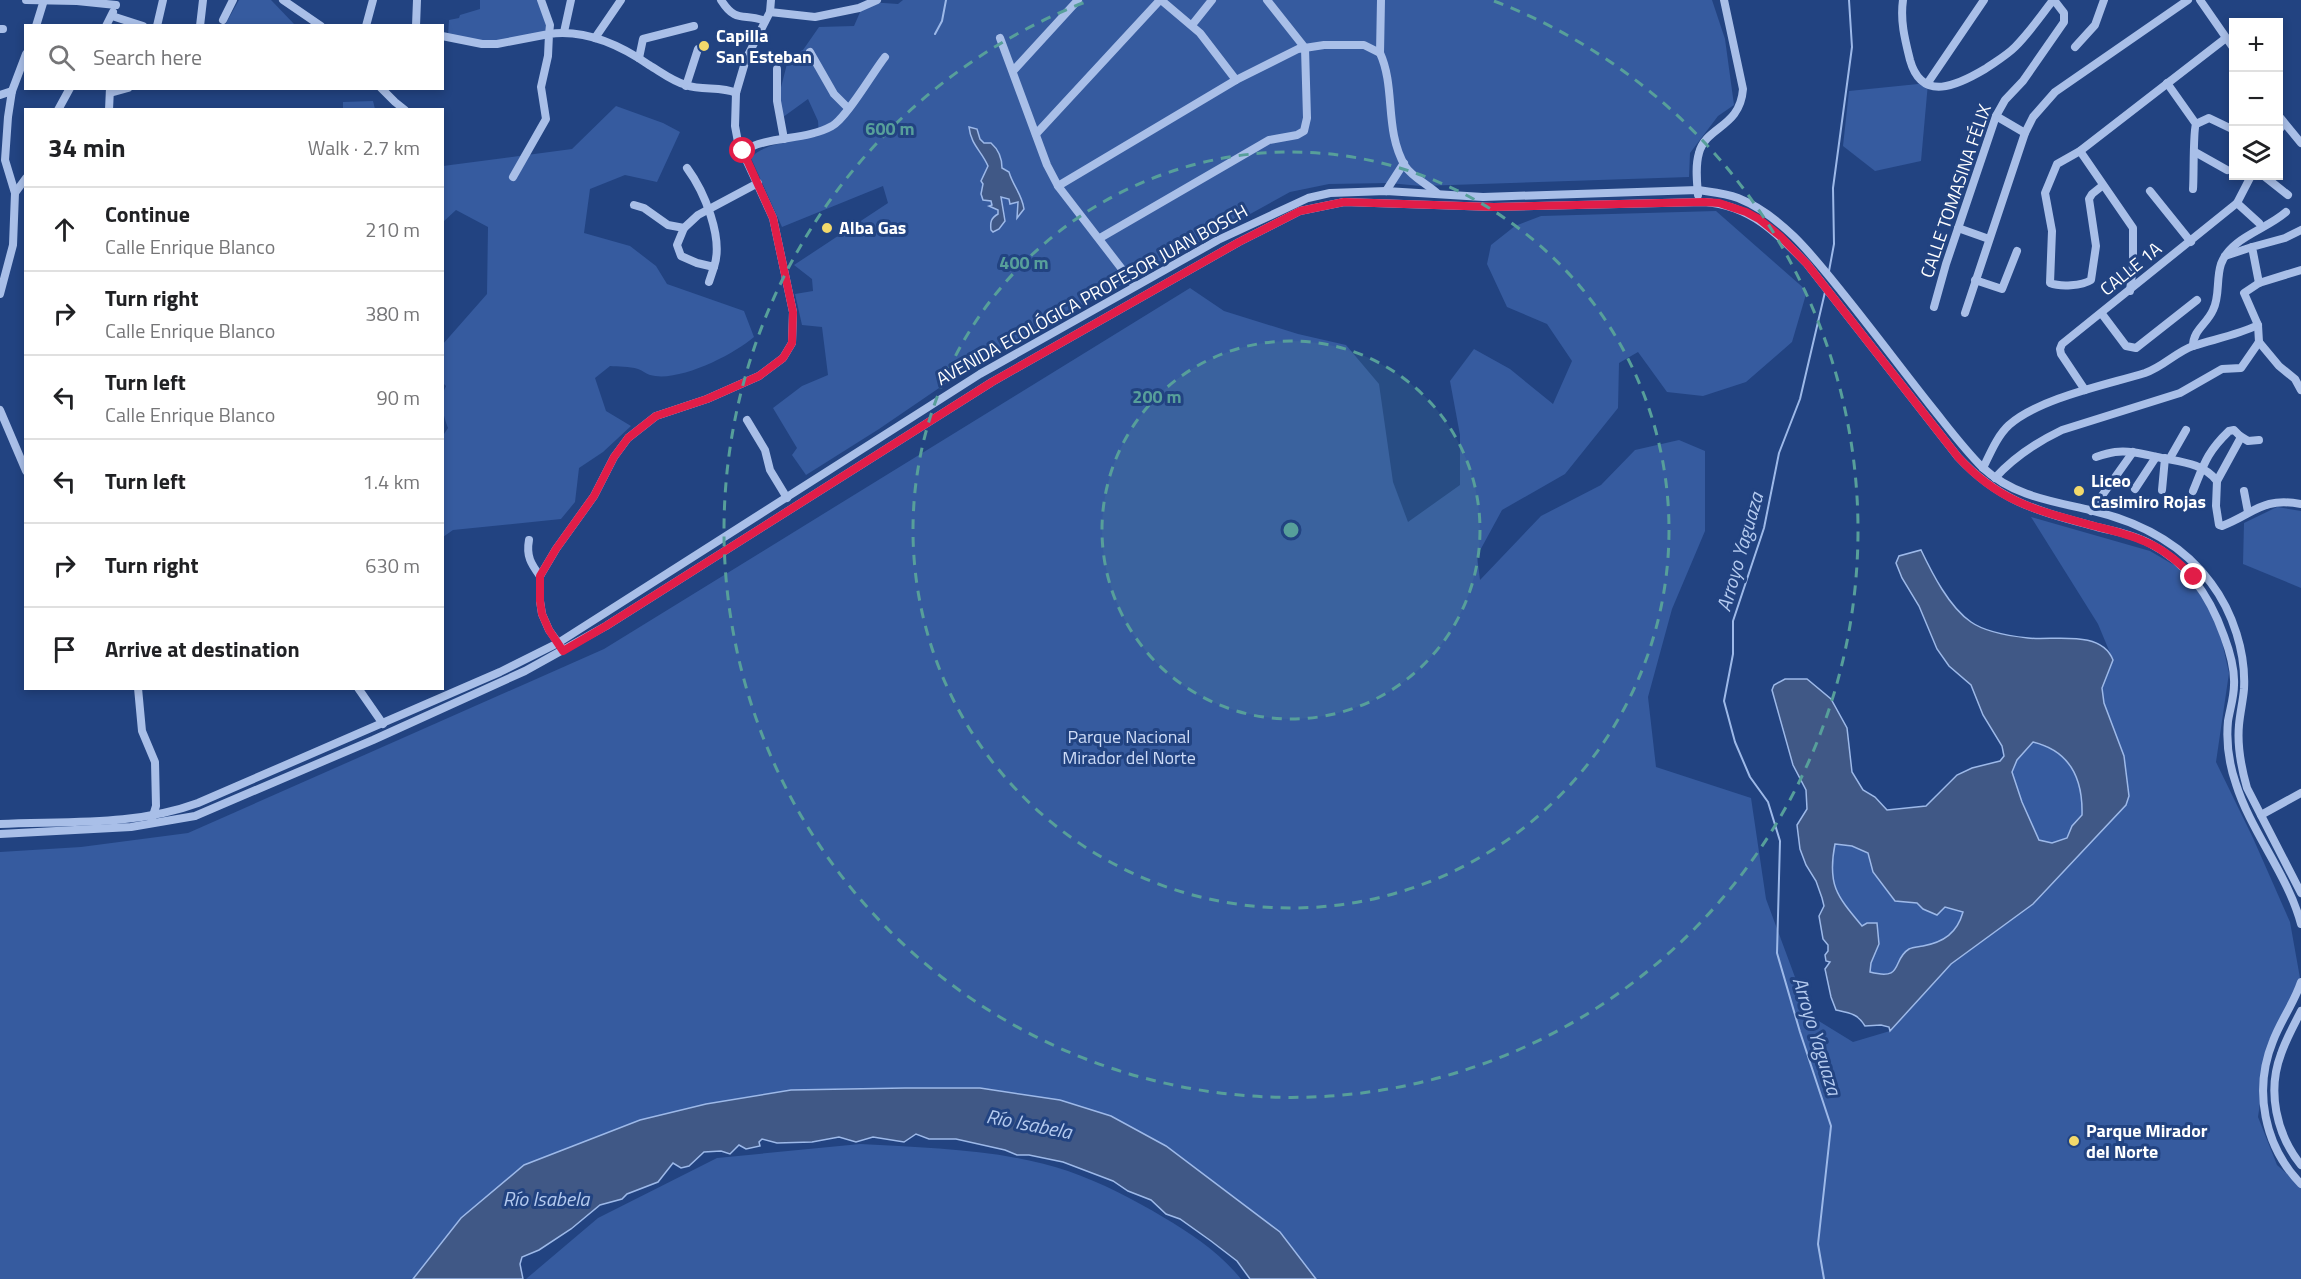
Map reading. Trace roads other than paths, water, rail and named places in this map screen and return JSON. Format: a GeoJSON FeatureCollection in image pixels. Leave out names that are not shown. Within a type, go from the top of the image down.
{"type":"FeatureCollection","features":[{"type":"Feature","properties":{"kind":"street"},"geometry":{"type":"LineString","coordinates":[[26,0],[117,3],[107,24]]}},
{"type":"Feature","properties":{"kind":"street"},"geometry":{"type":"LineString","coordinates":[[37,24],[44,0]]}},
{"type":"Feature","properties":{"kind":"street"},"geometry":{"type":"LineString","coordinates":[[157,24],[163,0]]}},
{"type":"Feature","properties":{"kind":"street"},"geometry":{"type":"LineString","coordinates":[[200,24],[203,0]]}},
{"type":"Feature","properties":{"kind":"street"},"geometry":{"type":"LineString","coordinates":[[223,20],[233,0]]}},
{"type":"Feature","properties":{"kind":"street"},"geometry":{"type":"LineString","coordinates":[[283,0],[318,24]]}},
{"type":"Feature","properties":{"kind":"street"},"geometry":{"type":"LineString","coordinates":[[367,24],[374,0]]}},
{"type":"Feature","properties":{"kind":"street"},"geometry":{"type":"LineString","coordinates":[[416,24],[417,0]]}},
{"type":"Feature","properties":{"kind":"street"},"geometry":{"type":"LineString","coordinates":[[513,177],[546,119],[541,87],[548,56],[550,25],[541,0]]}},
{"type":"Feature","properties":{"kind":"street"},"geometry":{"type":"LineString","coordinates":[[560,0],[570,3],[564,32]]}},
{"type":"Feature","properties":{"kind":"street"},"geometry":{"type":"LineString","coordinates":[[595,38],[621,0]]}},
{"type":"Feature","properties":{"kind":"street"},"geometry":{"type":"LineString","coordinates":[[721,0],[726,8],[737,17],[758,18],[815,17],[859,8],[877,0]]}},
{"type":"Feature","properties":{"kind":"street"},"geometry":{"type":"LineString","coordinates":[[563,651],[549,630],[542,614],[540,576],[556,549],[594,496],[614,457],[628,438],[656,416],[707,399],[759,376],[783,358],[792,343],[793,312],[773,218],[743,151],[735,126],[736,93],[746,59],[767,17],[771,0]]}},
{"type":"Feature","properties":{"kind":"street"},"geometry":{"type":"LineString","coordinates":[[1013,71],[1078,0]]}},
{"type":"Feature","properties":{"kind":"street"},"geometry":{"type":"LineString","coordinates":[[1036,134],[1161,0],[1192,25],[1236,80]]}},
{"type":"Feature","properties":{"kind":"street"},"geometry":{"type":"LineString","coordinates":[[1192,25],[1212,0]]}},
{"type":"Feature","properties":{"kind":"street"},"geometry":{"type":"LineString","coordinates":[[1100,238],[1269,140],[1297,135],[1304,131],[1307,118],[1305,48],[1268,0]]}},
{"type":"Feature","properties":{"kind":"street"},"geometry":{"type":"LineString","coordinates":[[1380,0],[1380,53],[1385,64],[1396,144],[1406,168],[1438,193]]}},
{"type":"Feature","properties":{"kind":"street"},"geometry":{"type":"LineString","coordinates":[[1698,202],[1699,150],[1706,140],[1737,112],[1742,101],[1743,89],[1724,0]]}},
{"type":"Feature","properties":{"kind":"street"},"geometry":{"type":"LineString","coordinates":[[1903,0],[1902,26],[1912,68],[1927,84],[1946,87],[1958,84],[2002,58],[2014,48],[2054,0]]}},
{"type":"Feature","properties":{"kind":"street"},"geometry":{"type":"LineString","coordinates":[[1927,84],[1984,0]]}},
{"type":"Feature","properties":{"kind":"street","name":"CALLE TOMASINA FÉLIX"},"geometry":{"type":"LineString","coordinates":[[1934,307],[1996,116],[2005,100],[2023,81],[2064,22],[2064,13],[2054,0]]}},
{"type":"Feature","properties":{"kind":"street"},"geometry":{"type":"LineString","coordinates":[[2075,46],[2095,26],[2104,0]]}},
{"type":"Feature","properties":{"kind":"street"},"geometry":{"type":"LineString","coordinates":[[1965,313],[2025,133],[2033,117],[2055,92],[2188,0]]}},
{"type":"Feature","properties":{"kind":"street"},"geometry":{"type":"LineString","coordinates":[[2200,0],[2229,42]]}},
{"type":"Feature","properties":{"kind":"street"},"geometry":{"type":"LineString","coordinates":[[112,16],[137,24]]}},
{"type":"Feature","properties":{"kind":"street"},"geometry":{"type":"LineString","coordinates":[[639,58],[643,39],[694,26]]}},
{"type":"Feature","properties":{"kind":"street"},"geometry":{"type":"LineString","coordinates":[[444,36],[482,44],[497,44],[564,32],[584,33],[639,58],[686,86],[726,89],[736,93]]}},
{"type":"Feature","properties":{"kind":"street"},"geometry":{"type":"LineString","coordinates":[[1000,38],[1047,165],[1058,186],[1135,286]]}},
{"type":"Feature","properties":{"kind":"street"},"geometry":{"type":"LineString","coordinates":[[2102,186],[2089,199],[2096,246],[2091,280],[2086,284],[2055,285],[2050,283],[2052,231],[2044,193],[2057,164],[2080,151],[2226,38]]}},
{"type":"Feature","properties":{"kind":"street"},"geometry":{"type":"LineString","coordinates":[[1058,186],[1236,80],[1298,49],[1324,45],[1364,45],[1380,53]]}},
{"type":"Feature","properties":{"kind":"street"},"geometry":{"type":"LineString","coordinates":[[686,86],[698,49]]}},
{"type":"Feature","properties":{"kind":"street"},"geometry":{"type":"LineString","coordinates":[[810,52],[834,94],[848,108]]}},
{"type":"Feature","properties":{"kind":"street"},"geometry":{"type":"LineString","coordinates":[[743,151],[763,143],[834,126],[885,57]]}},
{"type":"Feature","properties":{"kind":"street"},"geometry":{"type":"LineString","coordinates":[[0,294],[13,245],[15,193],[5,160],[8,117],[12,91],[24,59]]}},
{"type":"Feature","properties":{"kind":"street"},"geometry":{"type":"LineString","coordinates":[[777,69],[777,102],[784,139]]}},
{"type":"Feature","properties":{"kind":"street"},"geometry":{"type":"LineString","coordinates":[[2167,83],[2196,124]]}},
{"type":"Feature","properties":{"kind":"street"},"geometry":{"type":"LineString","coordinates":[[59,108],[69,90]]}},
{"type":"Feature","properties":{"kind":"street"},"geometry":{"type":"LineString","coordinates":[[383,90],[402,108]]}},
{"type":"Feature","properties":{"kind":"street"},"geometry":{"type":"LineString","coordinates":[[0,95],[12,91]]}},
{"type":"Feature","properties":{"kind":"street"},"geometry":{"type":"LineString","coordinates":[[109,108],[110,91]]}},
{"type":"Feature","properties":{"kind":"street"},"geometry":{"type":"LineString","coordinates":[[1996,116],[2025,133]]}},
{"type":"Feature","properties":{"kind":"street"},"geometry":{"type":"LineString","coordinates":[[2193,189],[2194,128],[2196,124],[2209,118],[2229,128]]}},
{"type":"Feature","properties":{"kind":"street"},"geometry":{"type":"LineString","coordinates":[[2283,129],[2301,143]]}},
{"type":"Feature","properties":{"kind":"street"},"geometry":{"type":"LineString","coordinates":[[2080,151],[2133,228],[2134,248],[2130,291]]}},
{"type":"Feature","properties":{"kind":"street"},"geometry":{"type":"LineString","coordinates":[[2195,152],[2227,170]]}},
{"type":"Feature","properties":{"kind":"street"},"geometry":{"type":"LineString","coordinates":[[1386,191],[1404,163]]}},
{"type":"Feature","properties":{"kind":"street"},"geometry":{"type":"LineString","coordinates":[[687,168],[709,210],[718,249],[709,282]]}},
{"type":"Feature","properties":{"kind":"street","name":"CALLE 1A"},"geometry":{"type":"LineString","coordinates":[[2085,390],[2060,349],[2064,342],[2102,314],[2237,203],[2249,180]]}},
{"type":"Feature","properties":{"kind":"street"},"geometry":{"type":"LineString","coordinates":[[2269,180],[2288,195]]}},
{"type":"Feature","properties":{"kind":"street"},"geometry":{"type":"LineString","coordinates":[[15,193],[24,181]]}},
{"type":"Feature","properties":{"kind":"street"},"geometry":{"type":"LineString","coordinates":[[714,267],[681,256],[677,245],[684,228],[698,216],[758,183]]}},
{"type":"Feature","properties":{"kind":"street","name":"AVENIDA ECOLÓGICA PROFESOR JUAN BOSCH"},"geometry":{"type":"LineString","coordinates":[[0,824],[114,820],[153,816],[198,803],[500,672],[558,643],[980,374],[1254,222],[1308,198],[1330,193],[1386,191],[1483,197],[1698,190],[1719,192],[1738,198],[1767,215],[1811,253],[1954,436],[2011,488],[2047,502],[2091,511],[2129,523],[2164,539],[2196,564],[2222,600],[2236,635],[2243,663],[2244,690],[2239,743],[2242,771],[2247,788],[2301,892]]}},
{"type":"Feature","properties":{"kind":"street"},"geometry":{"type":"LineString","coordinates":[[2150,191],[2191,242]]}},
{"type":"Feature","properties":{"kind":"street","name":"AVENIDA ECOLÓGICA PROFESOR JUAN BOSCH"},"geometry":{"type":"LineString","coordinates":[[0,834],[87,831],[178,820],[214,809],[459,702],[563,651],[606,626],[992,382],[1239,242],[1300,211],[1344,202],[1503,207],[1698,202],[1719,203],[1752,215],[1771,227],[1807,264],[1958,457],[1986,484],[2002,495],[2041,511],[2147,542],[2174,558],[2198,584],[2218,620],[2231,656],[2234,685],[2228,737],[2232,774],[2245,809],[2291,899],[2301,924]]}},
{"type":"Feature","properties":{"kind":"street"},"geometry":{"type":"LineString","coordinates":[[2237,203],[2259,223]]}},
{"type":"Feature","properties":{"kind":"street"},"geometry":{"type":"LineString","coordinates":[[634,205],[644,208],[668,225],[684,228]]}},
{"type":"Feature","properties":{"kind":"street"},"geometry":{"type":"LineString","coordinates":[[2193,346],[2194,337],[2214,309],[2217,278],[2224,256],[2243,239],[2277,221],[2286,212]]}},
{"type":"Feature","properties":{"kind":"street"},"geometry":{"type":"LineString","coordinates":[[1958,228],[1989,239]]}},
{"type":"Feature","properties":{"kind":"street"},"geometry":{"type":"LineString","coordinates":[[2224,256],[2285,238],[2301,230]]}},
{"type":"Feature","properties":{"kind":"street"},"geometry":{"type":"LineString","coordinates":[[2252,247],[2259,283]]}},
{"type":"Feature","properties":{"kind":"street"},"geometry":{"type":"LineString","coordinates":[[1975,280],[2001,293],[2017,251]]}},
{"type":"Feature","properties":{"kind":"street"},"geometry":{"type":"LineString","coordinates":[[2301,270],[2259,283],[2244,293],[2258,326],[2259,342],[2279,366],[2295,379],[2301,390]]}},
{"type":"Feature","properties":{"kind":"street"},"geometry":{"type":"LineString","coordinates":[[2102,314],[2126,346],[2136,348],[2197,300]]}},
{"type":"Feature","properties":{"kind":"street"},"geometry":{"type":"LineString","coordinates":[[1985,465],[2000,436],[2013,422],[2043,406],[2085,390],[2149,372],[2193,346],[2213,342],[2258,326]]}},
{"type":"Feature","properties":{"kind":"street"},"geometry":{"type":"LineString","coordinates":[[1865,339],[1874,333]]}},
{"type":"Feature","properties":{"kind":"street"},"geometry":{"type":"LineString","coordinates":[[1998,475],[2032,447],[2062,430],[2180,393],[2222,369],[2241,368],[2259,342]]}},
{"type":"Feature","properties":{"kind":"street"},"geometry":{"type":"LineString","coordinates":[[0,410],[23,461]]}},
{"type":"Feature","properties":{"kind":"street"},"geometry":{"type":"LineString","coordinates":[[747,420],[765,450],[770,470],[787,498]]}},
{"type":"Feature","properties":{"kind":"street"},"geometry":{"type":"LineString","coordinates":[[2136,489],[2186,430]]}},
{"type":"Feature","properties":{"kind":"street"},"geometry":{"type":"LineString","coordinates":[[2193,491],[2201,468],[2212,450],[2229,431],[2234,430],[2248,441],[2259,440]]}},
{"type":"Feature","properties":{"kind":"street"},"geometry":{"type":"LineString","coordinates":[[2240,436],[2217,482],[2216,506],[2219,525],[2234,521],[2270,502],[2285,501],[2301,504]]}},
{"type":"Feature","properties":{"kind":"street"},"geometry":{"type":"LineString","coordinates":[[2096,457],[2116,451],[2164,458],[2201,468],[2209,472],[2217,482]]}},
{"type":"Feature","properties":{"kind":"street"},"geometry":{"type":"LineString","coordinates":[[2091,511],[2133,452]]}},
{"type":"Feature","properties":{"kind":"street"},"geometry":{"type":"LineString","coordinates":[[2162,490],[2164,458]]}},
{"type":"Feature","properties":{"kind":"street"},"geometry":{"type":"LineString","coordinates":[[2244,491],[2248,512]]}},
{"type":"Feature","properties":{"kind":"street"},"geometry":{"type":"LineString","coordinates":[[529,540],[530,563],[540,576]]}},
{"type":"Feature","properties":{"kind":"street"},"geometry":{"type":"LineString","coordinates":[[138,690],[142,731],[155,762],[156,800],[150,825]]}},
{"type":"Feature","properties":{"kind":"street"},"geometry":{"type":"LineString","coordinates":[[359,690],[383,724]]}},
{"type":"Feature","properties":{"kind":"street"},"geometry":{"type":"LineString","coordinates":[[2261,815],[2301,793]]}},
{"type":"Feature","properties":{"kind":"street"},"geometry":{"type":"LineString","coordinates":[[2301,982],[2270,1048],[2266,1060],[2263,1090],[2270,1137],[2284,1162],[2301,1184]]}},
{"type":"Feature","properties":{"kind":"street"},"geometry":{"type":"LineString","coordinates":[[2301,1011],[2281,1053],[2274,1085],[2278,1122],[2291,1152],[2301,1165]]}},
{"type":"Feature","properties":{"kind":"water"},"geometry":{"type":"Polygon","coordinates":[[[969,127],[977,129],[984,143],[991,143],[996,148],[1001,158],[1002,168],[1009,172],[1023,204],[1024,209],[1017,218],[1018,202],[1010,204],[1009,199],[1001,197],[1005,221],[999,229],[993,232],[991,222],[998,214],[998,210],[989,206],[992,205],[991,201],[983,200],[981,194],[983,184],[981,181],[988,166],[974,143],[969,127]]]}},
{"type":"Feature","properties":{"kind":"water"},"geometry":{"type":"Polygon","coordinates":[[[1921,550],[1955,608],[1971,622],[1983,628],[1998,633],[2038,639],[2087,640],[2107,650],[2113,660],[2102,688],[2104,703],[2124,756],[2129,796],[2126,805],[2033,904],[1951,964],[1890,1031],[1889,1027],[1881,1025],[1865,1026],[1853,1015],[1836,1010],[1831,997],[1825,969],[1830,962],[1826,961],[1825,955],[1828,945],[1823,939],[1819,916],[1824,906],[1816,881],[1800,849],[1797,825],[1807,809],[1806,790],[1793,765],[1772,690],[1774,685],[1785,679],[1807,679],[1831,699],[1847,728],[1852,772],[1863,790],[1875,797],[1887,810],[1926,806],[1957,775],[1972,768],[2000,761],[2004,756],[2002,746],[1983,715],[1971,685],[1949,666],[1937,649],[1919,606],[1902,578],[1896,563],[1899,556],[1921,550]],[[2033,742],[2017,760],[2012,772],[2039,840],[2052,843],[2067,838],[2072,826],[2082,815],[2080,790],[2072,768],[2065,760],[2046,746],[2033,742]],[[1835,844],[1832,870],[1840,898],[1862,926],[1867,923],[1877,923],[1879,944],[1871,963],[1870,972],[1888,974],[1893,972],[1900,958],[1909,949],[1937,942],[1949,935],[1957,926],[1963,912],[1945,907],[1937,915],[1923,909],[1917,903],[1895,901],[1873,872],[1868,853],[1852,846],[1835,844]]]}},
{"type":"Feature","properties":{"kind":"water","name":"Río Isabela"},"geometry":{"type":"Polygon","coordinates":[[[980,1088],[1060,1100],[1111,1116],[1166,1146],[1280,1232],[1316,1279],[1250,1279],[1237,1261],[1180,1219],[1166,1214],[1151,1200],[1128,1191],[1113,1181],[1063,1162],[1029,1155],[1017,1155],[956,1139],[929,1139],[916,1134],[904,1142],[873,1137],[856,1142],[839,1137],[812,1142],[777,1143],[762,1139],[759,1142],[760,1146],[746,1149],[739,1145],[730,1154],[721,1151],[704,1152],[689,1166],[681,1168],[673,1163],[658,1182],[627,1194],[622,1199],[600,1205],[571,1229],[539,1250],[522,1257],[520,1264],[523,1279],[413,1279],[461,1218],[524,1165],[640,1120],[706,1104],[791,1090],[980,1088]]]}},
{"type":"Feature","properties":{"kind":"waterway"},"geometry":{"type":"LineString","coordinates":[[935,34],[942,21],[946,0]]}},
{"type":"Feature","properties":{"kind":"waterway","name":"Arroyo Yaguaza"},"geometry":{"type":"LineString","coordinates":[[1829,271],[1834,244],[1833,188],[1852,47],[1849,0]]}},
{"type":"Feature","properties":{"kind":"waterway","name":"Arroyo Yaguaza"},"geometry":{"type":"LineString","coordinates":[[1824,1279],[1818,1244],[1831,1126],[1777,953],[1780,841],[1768,802],[1750,777],[1735,742],[1724,701],[1733,654],[1733,621],[1764,528],[1779,453],[1800,399],[1825,292]]}},
{"type":"Feature","properties":{"kind":"place","name":"Capilla San Esteban"},"geometry":{"type":"Point","coordinates":[704,46]}},
{"type":"Feature","properties":{"kind":"place","name":"Alba Gas"},"geometry":{"type":"Point","coordinates":[827,228]}},
{"type":"Feature","properties":{"kind":"place","name":"Liceo Casimiro Rojas"},"geometry":{"type":"Point","coordinates":[2079,491]}},
{"type":"Feature","properties":{"kind":"place","name":"Parque Mirador del Norte"},"geometry":{"type":"Point","coordinates":[2074,1141]}},
{"type":"Feature","properties":{"kind":"park label","name":"Parque Nacional Mirador del Norte"},"geometry":{"type":"Point","coordinates":[1129,747]}}]}
